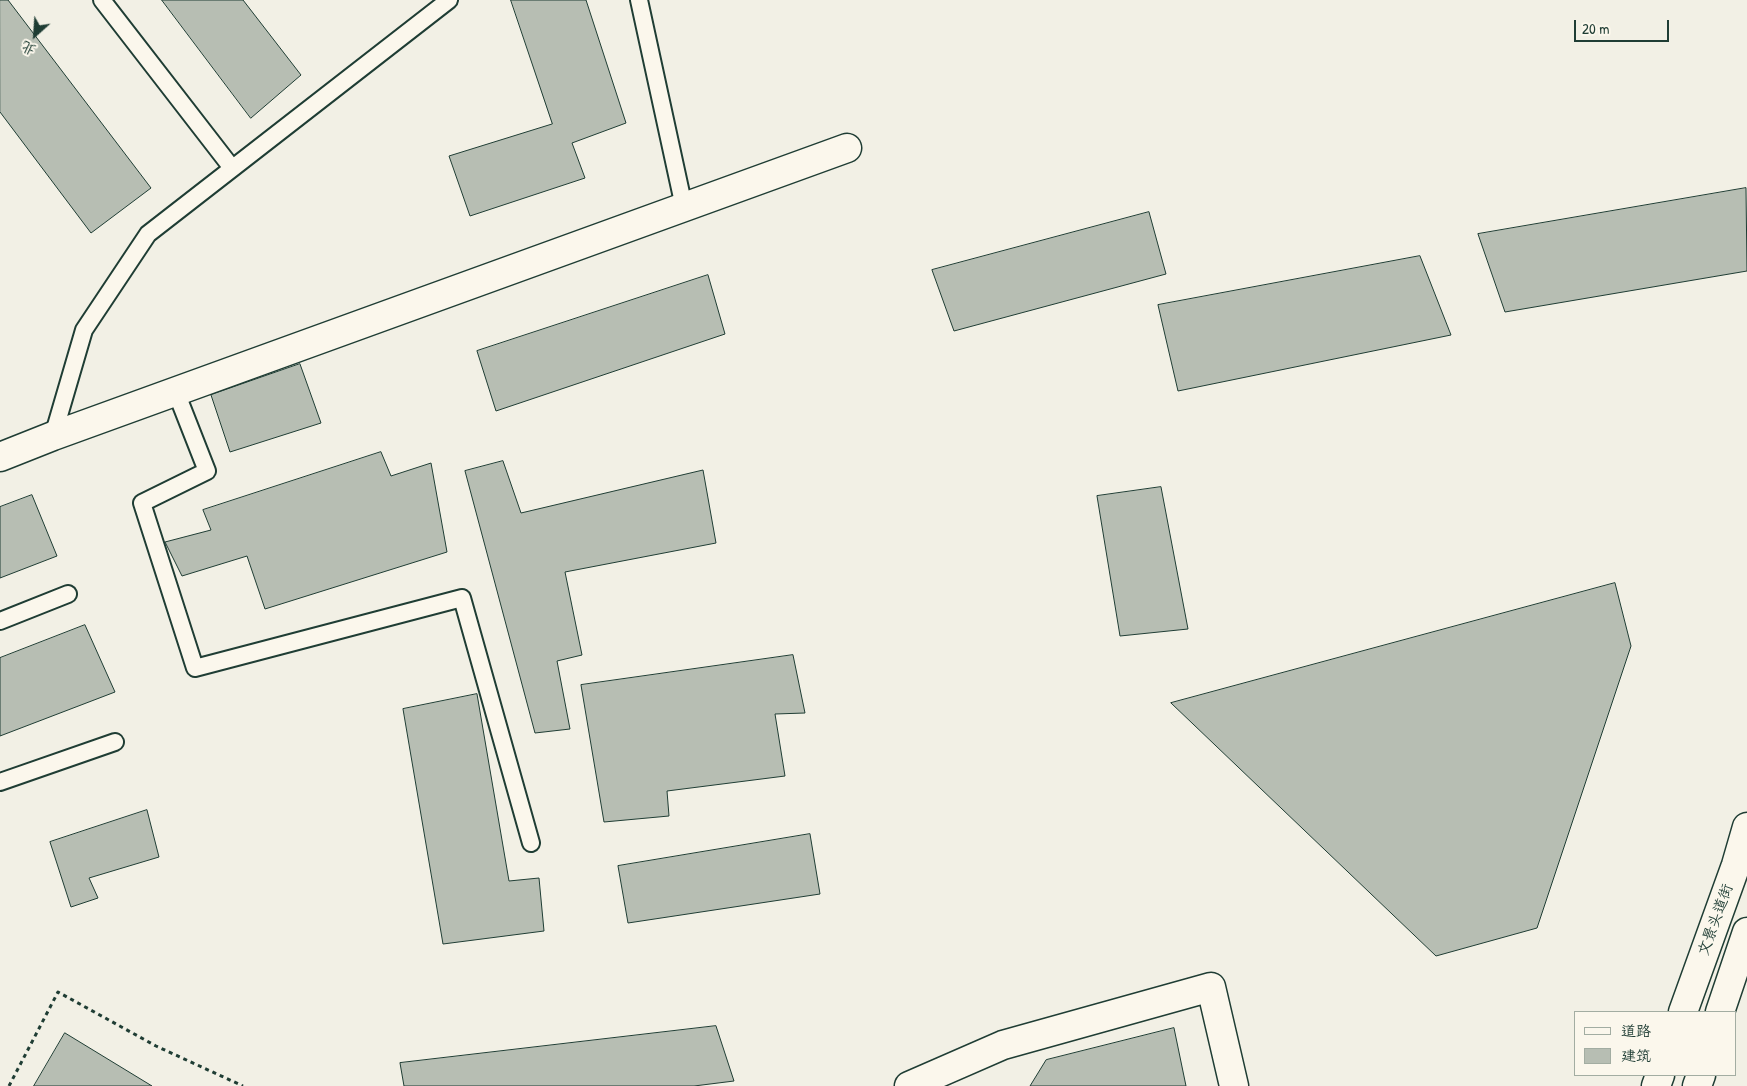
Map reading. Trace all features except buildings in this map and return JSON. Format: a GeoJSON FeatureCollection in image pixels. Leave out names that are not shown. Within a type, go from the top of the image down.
{"type":"FeatureCollection","features":[{"type":"Feature","properties":{"kind":"street"},"geometry":{"type":"LineString","coordinates":[[0,457],[53,436],[847,148]]}},
{"type":"Feature","properties":{"kind":"street","name":"文景头道街"},"geometry":{"type":"LineString","coordinates":[[1683,1011],[1736,865],[1747,827]]}},
{"type":"Feature","properties":{"kind":"street"},"geometry":{"type":"LineString","coordinates":[[1720,1011],[1747,932]]}},
{"type":"Feature","properties":{"kind":"street"},"geometry":{"type":"LineString","coordinates":[[922,1083],[1003,1045],[1211,987],[1234,1086]]}},
{"type":"Feature","properties":{"kind":"lane"},"geometry":{"type":"LineString","coordinates":[[102,0],[232,168]]}},
{"type":"Feature","properties":{"kind":"lane"},"geometry":{"type":"LineString","coordinates":[[53,436],[84,330],[148,234],[449,0]]}},
{"type":"Feature","properties":{"kind":"lane"},"geometry":{"type":"LineString","coordinates":[[639,0],[684,208]]}},
{"type":"Feature","properties":{"kind":"lane"},"geometry":{"type":"LineString","coordinates":[[176,392],[207,471],[142,503],[195,668],[462,598],[531,843]]}},
{"type":"Feature","properties":{"kind":"lane"},"geometry":{"type":"LineString","coordinates":[[0,622],[68,594]]}},
{"type":"Feature","properties":{"kind":"lane"},"geometry":{"type":"LineString","coordinates":[[0,782],[115,742]]}},
{"type":"Feature","properties":{"kind":"path"},"geometry":{"type":"LineString","coordinates":[[9,1086],[58,992],[156,1046],[243,1086]]}}]}
